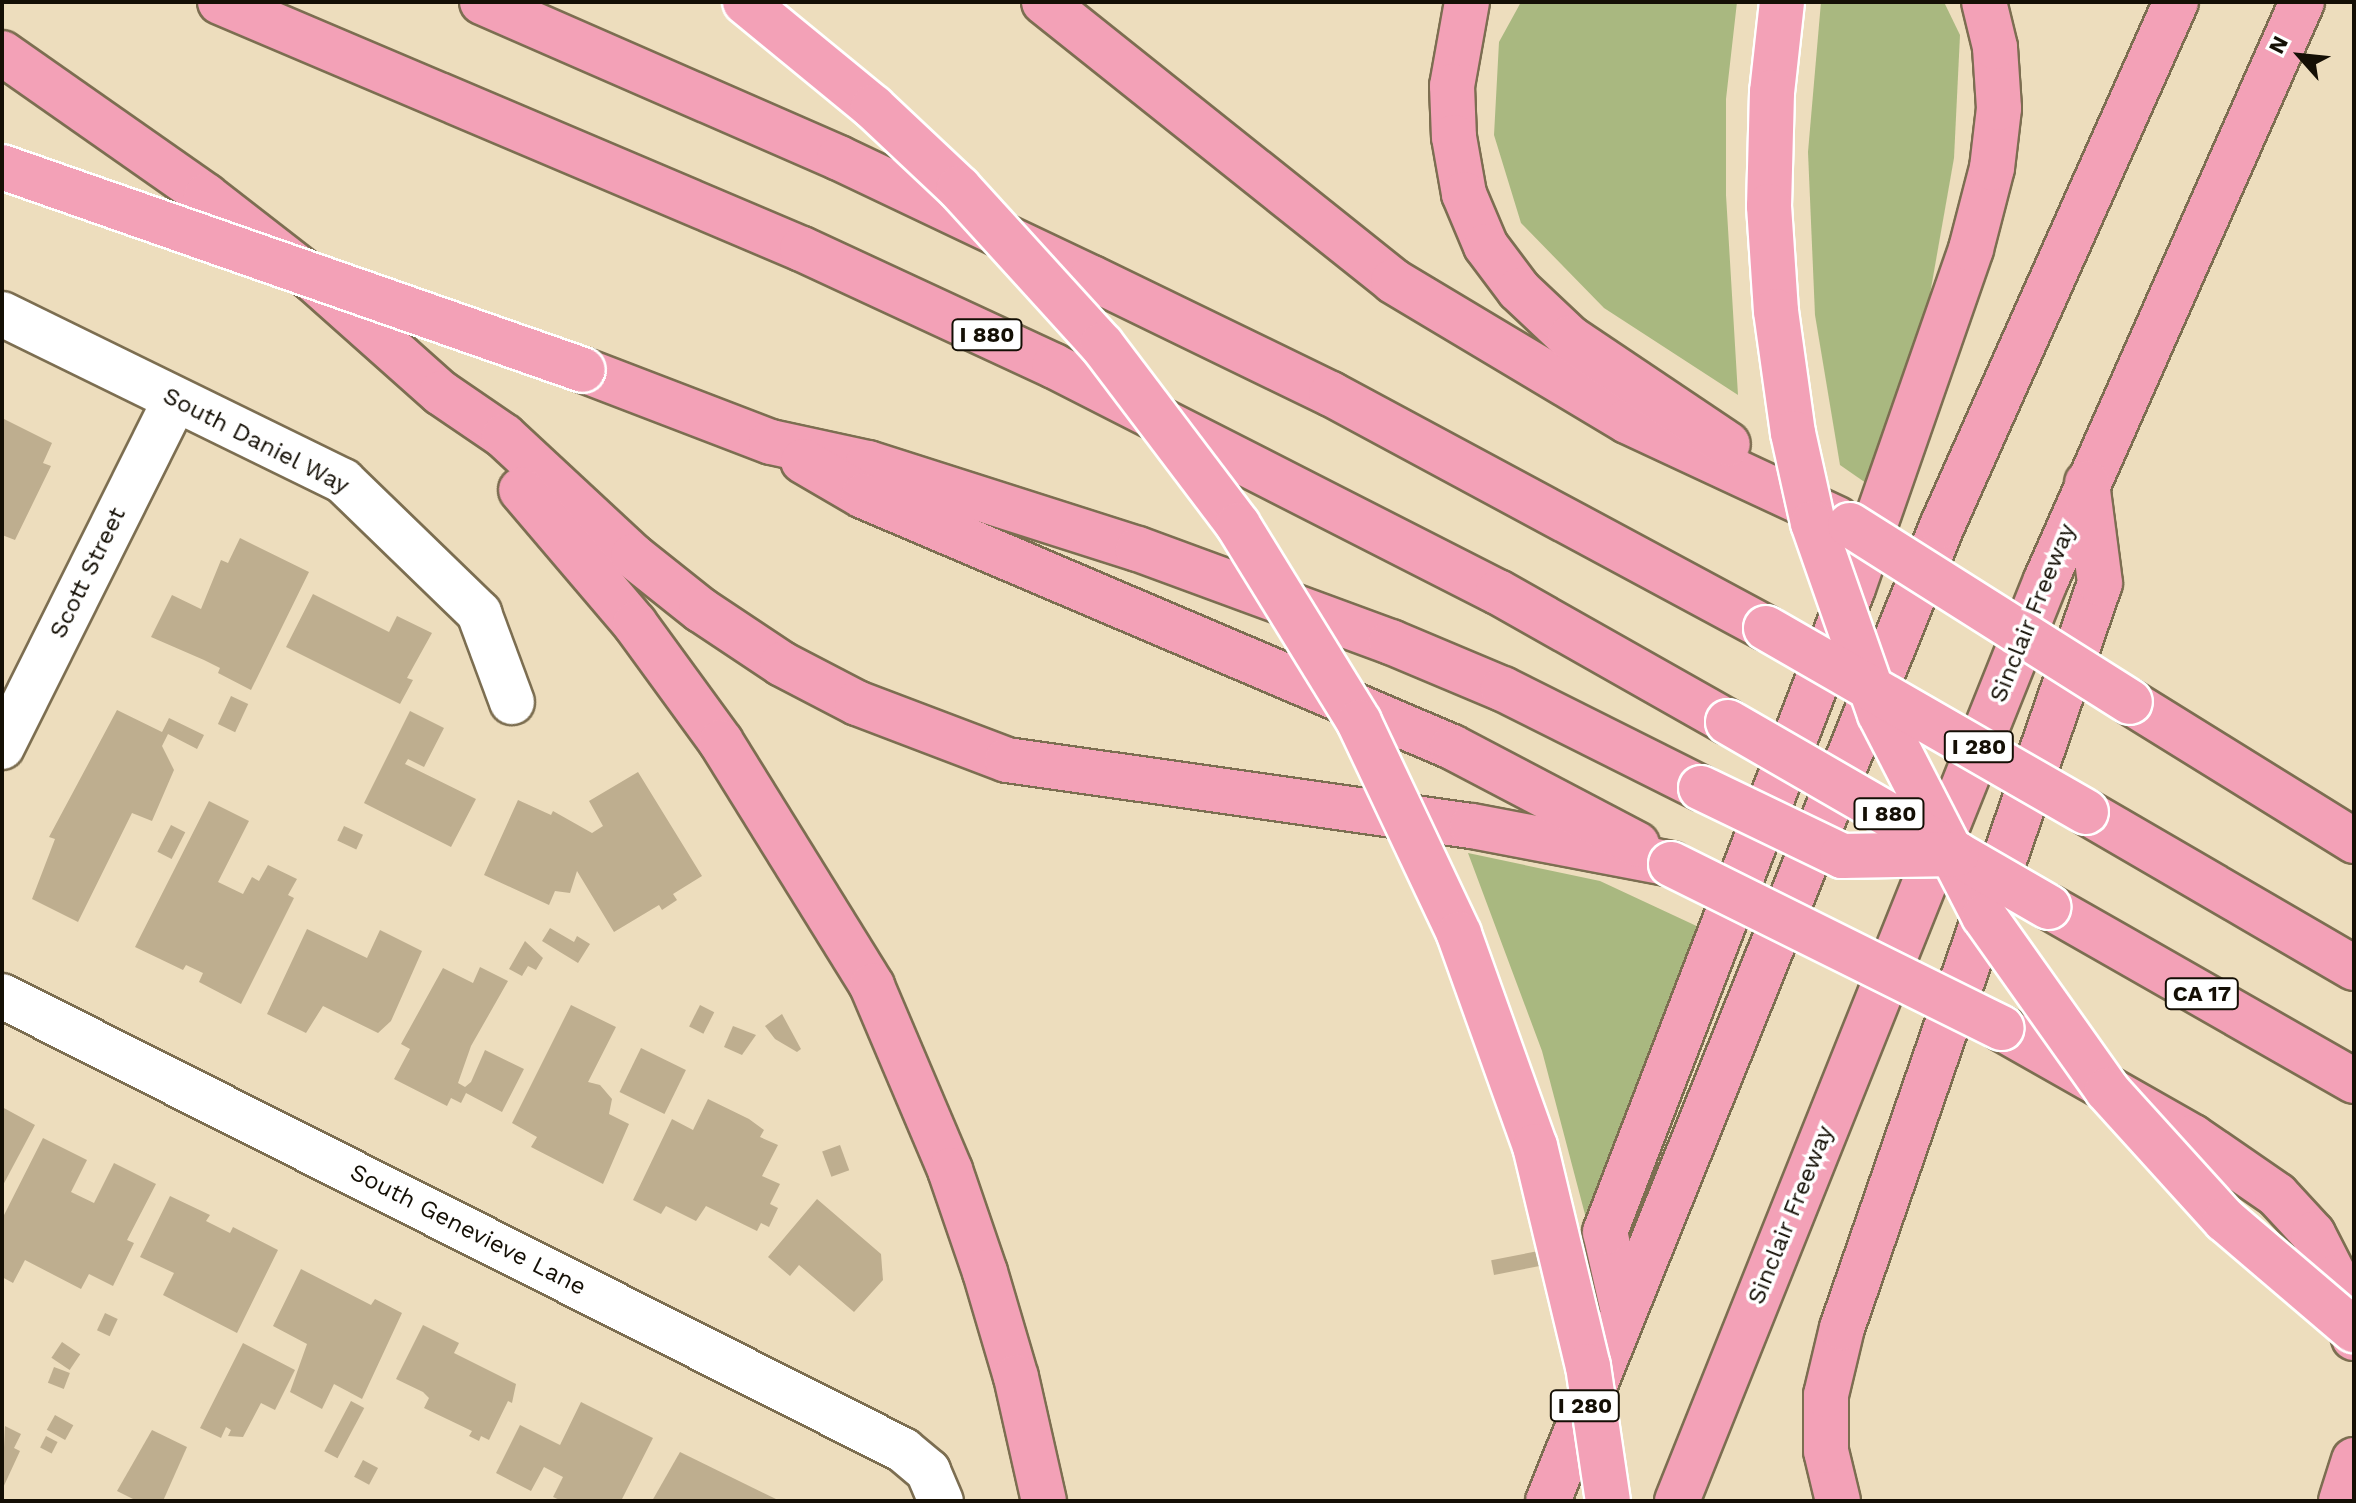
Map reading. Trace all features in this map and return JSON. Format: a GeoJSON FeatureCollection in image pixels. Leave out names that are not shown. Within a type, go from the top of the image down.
{"type":"FeatureCollection","features":[{"type":"Feature","properties":{"kind":"highway","name":"I 880"},"geometry":{"type":"LineString","coordinates":[[220,2],[773,236],[1054,366],[1498,592],[2049,907]]}},
{"type":"Feature","properties":{"kind":"highway"},"geometry":{"type":"LineString","coordinates":[[482,2],[839,158],[1331,394],[1766,628],[2354,968]]}},
{"type":"Feature","properties":{"kind":"highway"},"geometry":{"type":"LineString","coordinates":[[745,2],[873,107],[959,188],[1102,345],[1238,525],[1359,722],[1459,934],[1535,1146],[1585,1351],[1608,1501]]}},
{"type":"Feature","properties":{"kind":"highway"},"geometry":{"type":"LineString","coordinates":[[1044,2],[1393,281],[1627,421],[1850,525]]}},
{"type":"Feature","properties":{"kind":"highway"},"geometry":{"type":"LineString","coordinates":[[1467,2],[1452,86],[1454,137],[1464,194],[1486,246],[1519,290],[1570,338],[1850,525],[2354,841]]}},
{"type":"Feature","properties":{"kind":"highway"},"geometry":{"type":"LineString","coordinates":[[1782,2],[1772,92],[1770,191],[1776,311],[1793,433],[1813,523],[1880,714],[1984,916],[2107,1090],[2225,1220],[2354,1330]]}},
{"type":"Feature","properties":{"kind":"highway"},"geometry":{"type":"LineString","coordinates":[[1623,1311],[1605,1232],[1853,588],[1971,249],[1992,168],[1999,108],[1995,47],[1984,2]]}},
{"type":"Feature","properties":{"kind":"highway","name":"I 280"},"geometry":{"type":"LineString","coordinates":[[1548,1501],[1942,526],[2176,2]]}},
{"type":"Feature","properties":{"kind":"highway","name":"Sinclair Freeway"},"geometry":{"type":"LineString","coordinates":[[1677,1501],[2087,483],[2302,2]]}},
{"type":"Feature","properties":{"kind":"highway"},"geometry":{"type":"LineString","coordinates":[[2,53],[206,196],[314,280],[441,393],[504,436],[633,556],[701,610],[782,664],[930,735],[1007,760],[1094,776],[1472,826],[1671,864]]}},
{"type":"Feature","properties":{"kind":"highway"},"geometry":{"type":"LineString","coordinates":[[2,167],[583,370],[771,442],[868,463],[1267,596],[1503,689],[1842,856],[1957,854]]}},
{"type":"Feature","properties":{"kind":"highway"},"geometry":{"type":"LineString","coordinates":[[441,393],[485,451],[555,525],[686,693],[821,898],[872,986],[945,1157],[985,1272],[1044,1501]]}},
{"type":"Feature","properties":{"kind":"highway"},"geometry":{"type":"LineString","coordinates":[[771,442],[863,496],[1452,747],[1671,864],[2001,1028],[2205,1144],[2277,1195],[2313,1234],[2335,1277],[2354,1338]]}},
{"type":"Feature","properties":{"kind":"highway"},"geometry":{"type":"LineString","coordinates":[[1838,1501],[1826,1451],[1826,1395],[1842,1328],[2100,583],[2087,483]]}},
{"type":"Feature","properties":{"kind":"highway","name":"CA 17"},"geometry":{"type":"LineString","coordinates":[[2049,907],[2354,1081]]}},
{"type":"Feature","properties":{"kind":"highway"},"geometry":{"type":"LineString","coordinates":[[2341,1501],[2354,1460]]}},
{"type":"Feature","properties":{"kind":"street","name":"South Daniel Way"},"geometry":{"type":"LineString","coordinates":[[2,314],[343,481],[479,613],[512,702]]}},
{"type":"Feature","properties":{"kind":"street","name":"Scott Street"},"geometry":{"type":"LineString","coordinates":[[2,747],[175,400]]}},
{"type":"Feature","properties":{"kind":"street","name":"South Genevieve Lane"},"geometry":{"type":"LineString","coordinates":[[2,996],[866,1430],[903,1450],[935,1486]]}},
{"type":"Feature","properties":{"kind":"green space"},"geometry":{"type":"Polygon","coordinates":[[[1521,2],[1737,2],[1726,99],[1726,195],[1738,395],[1604,308],[1521,223],[1494,135],[1499,42],[1521,2]]]}},
{"type":"Feature","properties":{"kind":"green space"},"geometry":{"type":"Polygon","coordinates":[[[1821,2],[1944,2],[1960,35],[1954,158],[1924,328],[1876,490],[1840,465],[1815,315],[1808,152],[1821,2]]]}},
{"type":"Feature","properties":{"kind":"green space"},"geometry":{"type":"Polygon","coordinates":[[[1468,853],[1600,881],[1703,929],[1587,1222],[1542,1051],[1468,853]]]}},
{"type":"Feature","properties":{"kind":"building"},"geometry":{"type":"Polygon","coordinates":[[[2,418],[52,443],[43,463],[51,466],[15,540],[2,535],[2,418]]]}},
{"type":"Feature","properties":{"kind":"building"},"geometry":{"type":"Polygon","coordinates":[[[240,538],[309,572],[251,690],[218,673],[220,668],[151,637],[172,595],[201,609],[221,560],[228,563],[240,538]]]}},
{"type":"Feature","properties":{"kind":"building"},"geometry":{"type":"Polygon","coordinates":[[[313,594],[389,632],[397,616],[432,633],[407,678],[413,680],[400,704],[286,647],[313,594]]]}},
{"type":"Feature","properties":{"kind":"building"},"geometry":{"type":"Polygon","coordinates":[[[231,696],[248,704],[235,732],[218,724],[231,696]]]}},
{"type":"Feature","properties":{"kind":"building"},"geometry":{"type":"Polygon","coordinates":[[[117,710],[162,732],[169,718],[204,735],[197,749],[168,734],[162,746],[174,770],[152,821],[132,813],[78,922],[32,899],[55,839],[49,837],[117,710]]]}},
{"type":"Feature","properties":{"kind":"building"},"geometry":{"type":"Polygon","coordinates":[[[410,711],[444,728],[424,767],[408,759],[405,764],[476,799],[451,847],[364,803],[410,711]]]}},
{"type":"Feature","properties":{"kind":"building"},"geometry":{"type":"Polygon","coordinates":[[[638,772],[702,876],[673,894],[677,900],[662,910],[659,905],[614,932],[577,871],[570,893],[555,891],[549,905],[484,875],[518,800],[551,815],[553,811],[592,833],[603,826],[589,801],[638,772]]]}},
{"type":"Feature","properties":{"kind":"building"},"geometry":{"type":"Polygon","coordinates":[[[209,801],[249,821],[218,882],[243,894],[252,877],[259,881],[268,865],[297,879],[288,895],[294,898],[241,1004],[199,982],[203,973],[186,965],[183,970],[135,947],[209,801]]]}},
{"type":"Feature","properties":{"kind":"building"},"geometry":{"type":"Polygon","coordinates":[[[171,825],[185,832],[172,859],[157,852],[171,825]]]}},
{"type":"Feature","properties":{"kind":"building"},"geometry":{"type":"Polygon","coordinates":[[[344,826],[363,835],[356,849],[337,841],[344,826]]]}},
{"type":"Feature","properties":{"kind":"building"},"geometry":{"type":"Polygon","coordinates":[[[550,928],[574,942],[577,936],[590,944],[578,963],[542,941],[550,928]]]}},
{"type":"Feature","properties":{"kind":"building"},"geometry":{"type":"Polygon","coordinates":[[[307,929],[367,958],[380,930],[422,951],[391,1021],[378,1033],[323,1006],[306,1033],[267,1014],[307,929]]]}},
{"type":"Feature","properties":{"kind":"building"},"geometry":{"type":"Polygon","coordinates":[[[525,941],[543,958],[536,970],[528,966],[522,976],[509,969],[525,941]]]}},
{"type":"Feature","properties":{"kind":"building"},"geometry":{"type":"Polygon","coordinates":[[[480,967],[508,981],[471,1046],[458,1083],[465,1087],[471,1082],[485,1050],[524,1069],[502,1112],[466,1093],[461,1103],[451,1098],[447,1106],[394,1079],[410,1049],[401,1044],[443,968],[473,983],[480,967]]]}},
{"type":"Feature","properties":{"kind":"building"},"geometry":{"type":"Polygon","coordinates":[[[571,1005],[616,1027],[588,1082],[600,1085],[612,1099],[609,1114],[629,1124],[603,1184],[531,1147],[537,1137],[512,1123],[571,1005]]]}},
{"type":"Feature","properties":{"kind":"building"},"geometry":{"type":"Polygon","coordinates":[[[700,1005],[714,1012],[703,1034],[689,1026],[700,1005]]]}},
{"type":"Feature","properties":{"kind":"building"},"geometry":{"type":"Polygon","coordinates":[[[782,1014],[801,1049],[797,1052],[775,1039],[765,1026],[782,1014]]]}},
{"type":"Feature","properties":{"kind":"building"},"geometry":{"type":"Polygon","coordinates":[[[733,1026],[756,1035],[742,1055],[724,1047],[733,1026]]]}},
{"type":"Feature","properties":{"kind":"building"},"geometry":{"type":"Polygon","coordinates":[[[641,1048],[686,1070],[664,1114],[620,1092],[641,1048]]]}},
{"type":"Feature","properties":{"kind":"building"},"geometry":{"type":"Polygon","coordinates":[[[708,1099],[749,1119],[764,1130],[760,1137],[778,1145],[762,1176],[780,1184],[770,1204],[778,1208],[769,1227],[761,1223],[757,1231],[706,1206],[696,1221],[666,1206],[661,1214],[633,1200],[672,1119],[693,1130],[708,1099]]]}},
{"type":"Feature","properties":{"kind":"building"},"geometry":{"type":"Polygon","coordinates":[[[2,1107],[35,1125],[2,1187],[2,1107]]]}},
{"type":"Feature","properties":{"kind":"building"},"geometry":{"type":"Polygon","coordinates":[[[43,1138],[87,1160],[71,1192],[94,1203],[114,1163],[156,1184],[127,1240],[134,1243],[113,1286],[89,1274],[81,1289],[25,1260],[13,1283],[2,1277],[2,1219],[43,1138]]]}},
{"type":"Feature","properties":{"kind":"building"},"geometry":{"type":"Polygon","coordinates":[[[840,1145],[849,1170],[831,1177],[822,1151],[840,1145]]]}},
{"type":"Feature","properties":{"kind":"building"},"geometry":{"type":"Polygon","coordinates":[[[170,1196],[210,1215],[206,1221],[230,1233],[233,1227],[278,1250],[237,1333],[163,1295],[174,1273],[140,1257],[170,1196]]]}},
{"type":"Feature","properties":{"kind":"building"},"geometry":{"type":"Polygon","coordinates":[[[817,1199],[881,1254],[883,1280],[854,1312],[799,1265],[790,1276],[768,1257],[817,1199]]]}},
{"type":"Feature","properties":{"kind":"building"},"geometry":{"type":"Polygon","coordinates":[[[1554,1248],[1557,1263],[1494,1275],[1491,1260],[1554,1248]]]}},
{"type":"Feature","properties":{"kind":"building"},"geometry":{"type":"Polygon","coordinates":[[[301,1269],[371,1305],[375,1299],[402,1313],[362,1399],[334,1384],[322,1409],[290,1392],[307,1344],[273,1326],[301,1269]]]}},
{"type":"Feature","properties":{"kind":"building"},"geometry":{"type":"Polygon","coordinates":[[[105,1313],[118,1319],[110,1336],[97,1330],[105,1313]]]}},
{"type":"Feature","properties":{"kind":"building"},"geometry":{"type":"Polygon","coordinates":[[[423,1325],[459,1343],[454,1353],[516,1384],[512,1403],[508,1401],[489,1440],[481,1436],[479,1441],[469,1436],[472,1431],[424,1408],[429,1398],[396,1379],[423,1325]]]}},
{"type":"Feature","properties":{"kind":"building"},"geometry":{"type":"Polygon","coordinates":[[[62,1342],[80,1354],[70,1370],[51,1358],[62,1342]]]}},
{"type":"Feature","properties":{"kind":"building"},"geometry":{"type":"Polygon","coordinates":[[[243,1343],[295,1370],[275,1410],[261,1403],[243,1437],[228,1436],[231,1430],[226,1427],[221,1438],[200,1428],[243,1343]]]}},
{"type":"Feature","properties":{"kind":"building"},"geometry":{"type":"Polygon","coordinates":[[[54,1367],[70,1373],[64,1389],[48,1383],[54,1367]]]}},
{"type":"Feature","properties":{"kind":"building"},"geometry":{"type":"Polygon","coordinates":[[[351,1401],[364,1408],[337,1458],[324,1451],[351,1401]]]}},
{"type":"Feature","properties":{"kind":"building"},"geometry":{"type":"Polygon","coordinates":[[[581,1402],[653,1438],[621,1501],[562,1501],[553,1497],[563,1477],[544,1467],[531,1491],[496,1473],[520,1425],[560,1445],[581,1402]]]}},
{"type":"Feature","properties":{"kind":"building"},"geometry":{"type":"Polygon","coordinates":[[[55,1415],[73,1425],[65,1440],[47,1430],[55,1415]]]}},
{"type":"Feature","properties":{"kind":"building"},"geometry":{"type":"Polygon","coordinates":[[[5,1426],[21,1434],[14,1448],[20,1451],[2,1490],[5,1426]]]}},
{"type":"Feature","properties":{"kind":"building"},"geometry":{"type":"Polygon","coordinates":[[[152,1430],[187,1447],[163,1501],[137,1501],[117,1491],[152,1430]]]}},
{"type":"Feature","properties":{"kind":"building"},"geometry":{"type":"Polygon","coordinates":[[[46,1436],[58,1442],[52,1453],[40,1448],[46,1436]]]}},
{"type":"Feature","properties":{"kind":"building"},"geometry":{"type":"Polygon","coordinates":[[[680,1452],[776,1499],[775,1501],[652,1501],[680,1452]]]}},
{"type":"Feature","properties":{"kind":"building"},"geometry":{"type":"Polygon","coordinates":[[[363,1460],[378,1468],[369,1485],[354,1477],[363,1460]]]}}]}
